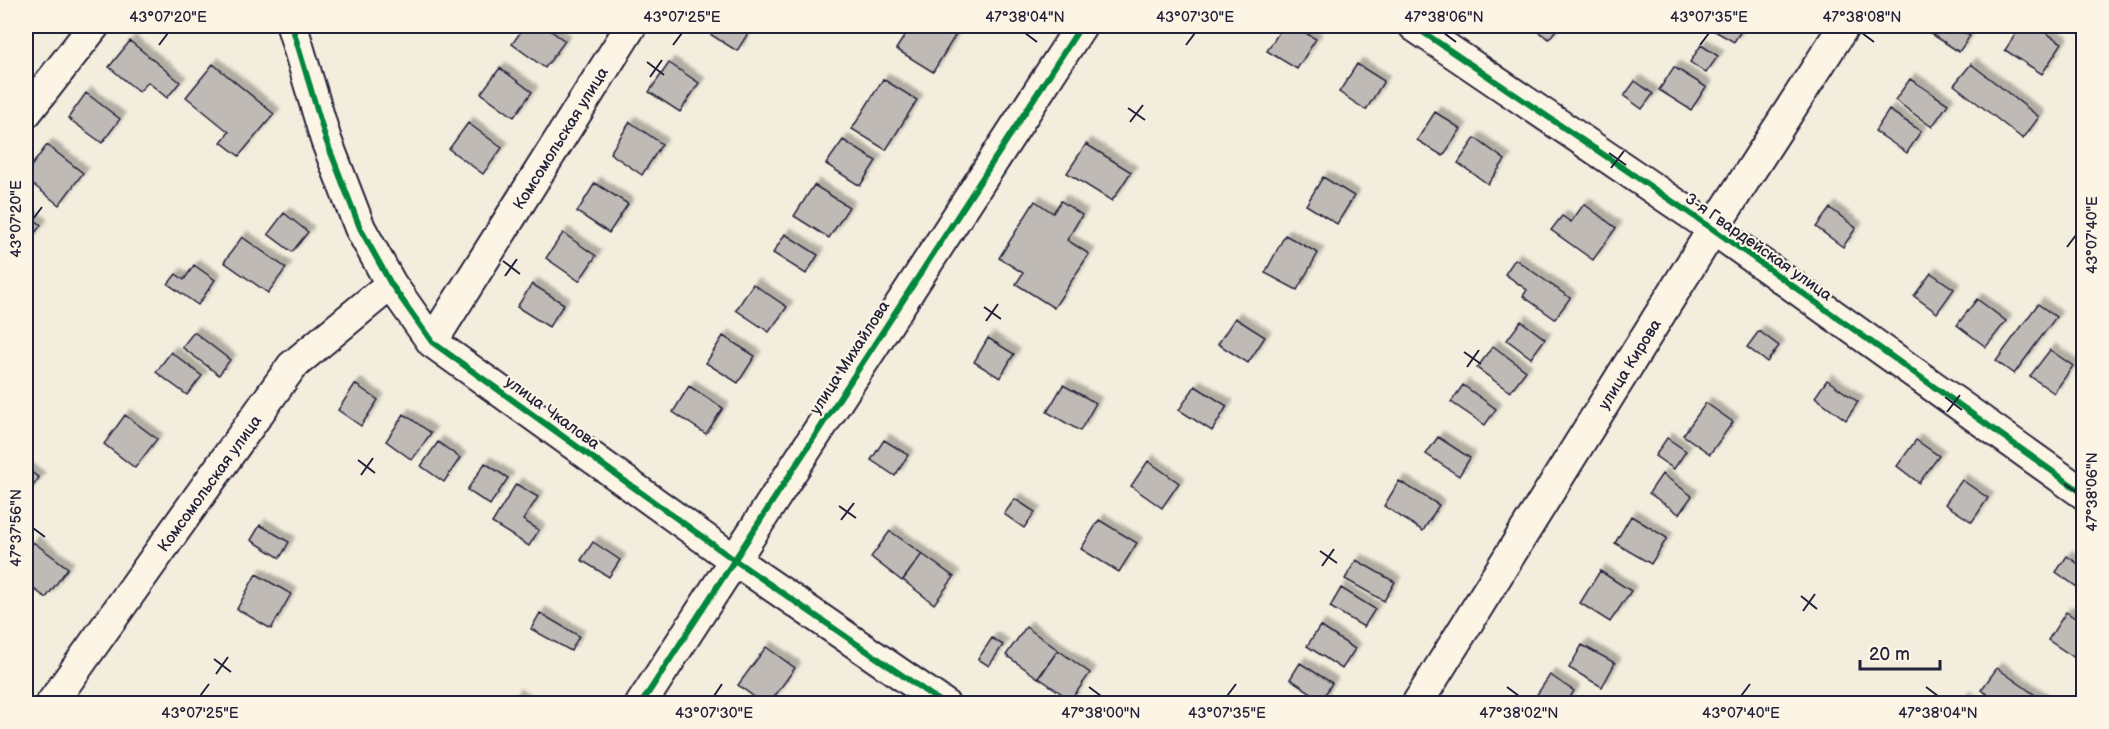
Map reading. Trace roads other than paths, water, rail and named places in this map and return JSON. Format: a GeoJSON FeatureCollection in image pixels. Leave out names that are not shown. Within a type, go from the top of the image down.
{"type":"FeatureCollection","features":[{"type":"Feature","properties":{"kind":"street"},"geometry":{"type":"LineString","coordinates":[[26,113],[94,26]]}},
{"type":"Feature","properties":{"kind":"street","name":"улица Чкалова"},"geometry":{"type":"LineString","coordinates":[[291,26],[326,140],[360,228],[391,284],[432,342],[733,559],[944,704]]}},
{"type":"Feature","properties":{"kind":"street","name":"Комсомольская улица"},"geometry":{"type":"LineString","coordinates":[[432,342],[631,26]]}},
{"type":"Feature","properties":{"kind":"street","name":"улица Михайлова"},"geometry":{"type":"LineString","coordinates":[[641,704],[1081,26]]}},
{"type":"Feature","properties":{"kind":"street","name":"3-я Гвардейская улица"},"geometry":{"type":"LineString","coordinates":[[1414,26],[1713,229],[2084,494]]}},
{"type":"Feature","properties":{"kind":"street","name":"улица Кирова"},"geometry":{"type":"LineString","coordinates":[[1417,704],[1713,229],[1844,26]]}},
{"type":"Feature","properties":{"kind":"street","name":"Комсомольская улица"},"geometry":{"type":"LineString","coordinates":[[51,704],[292,366],[391,284]]}}]}
